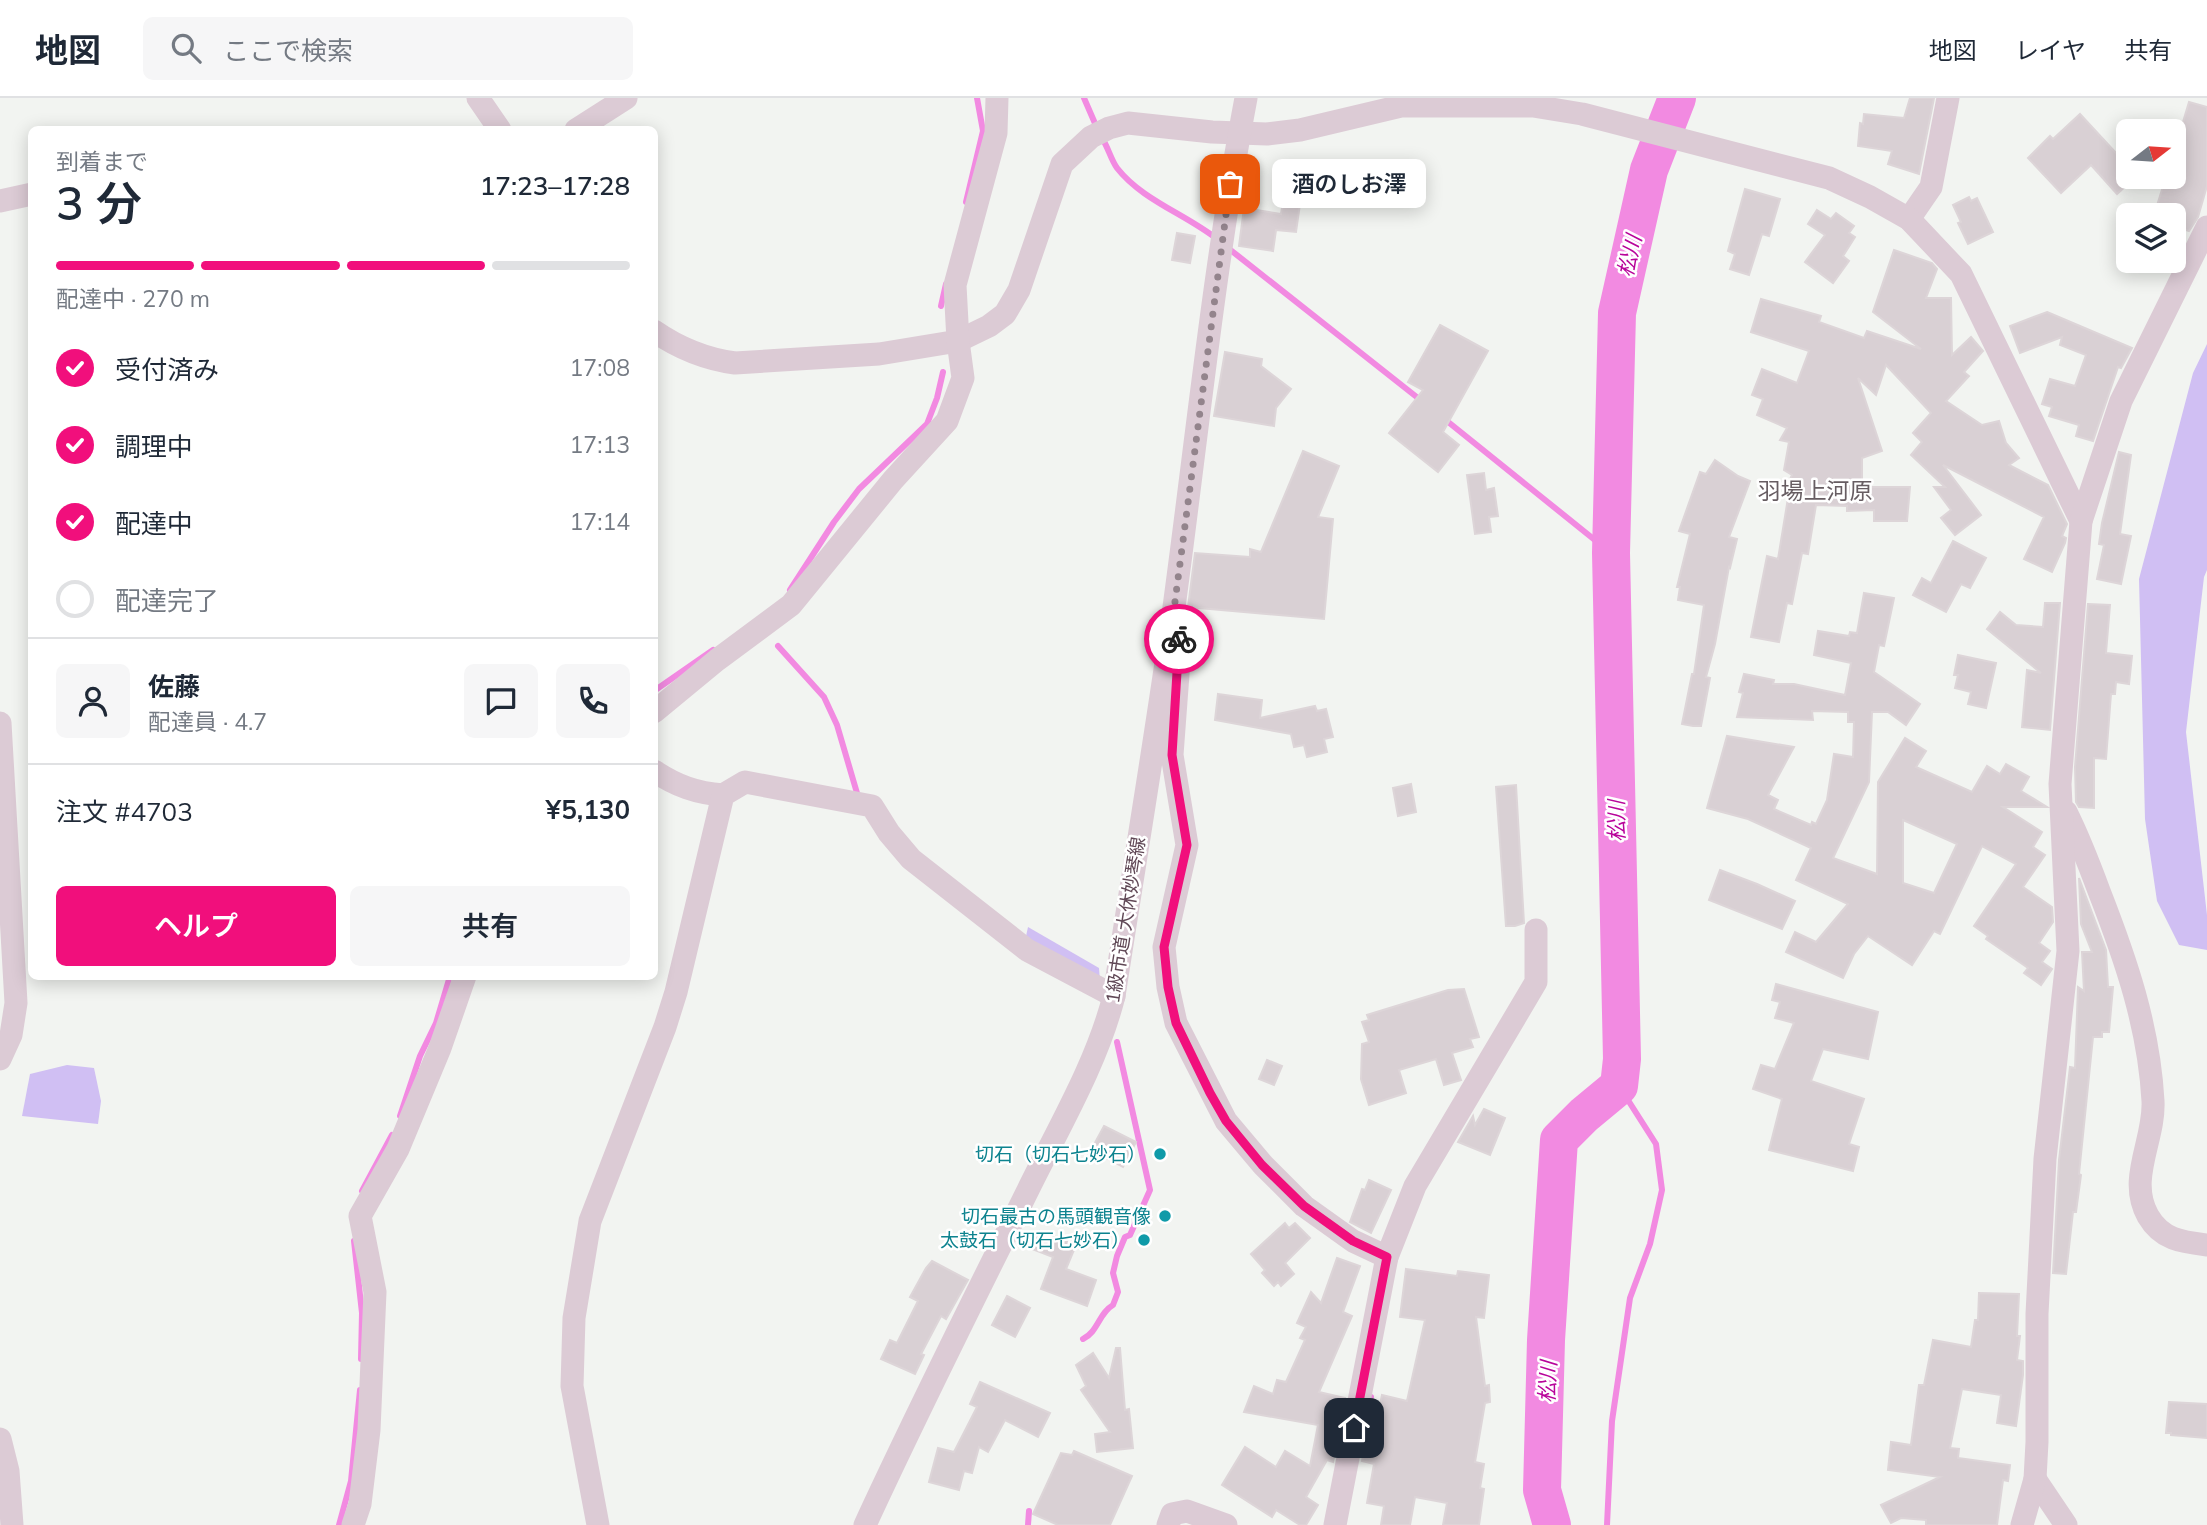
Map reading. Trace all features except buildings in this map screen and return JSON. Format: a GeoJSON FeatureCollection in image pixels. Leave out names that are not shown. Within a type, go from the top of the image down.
{"type":"FeatureCollection","features":[{"type":"Feature","properties":{"kind":"street"},"geometry":{"type":"LineString","coordinates":[[478,98],[497,126]]}},
{"type":"Feature","properties":{"kind":"street"},"geometry":{"type":"LineString","coordinates":[[582,126],[626,98]]}},
{"type":"Feature","properties":{"kind":"street"},"geometry":{"type":"LineString","coordinates":[[658,709],[717,660],[791,605],[892,480],[947,422],[963,378],[955,285],[996,133],[997,98]]}},
{"type":"Feature","properties":{"kind":"street"},"geometry":{"type":"LineString","coordinates":[[1239,133],[1246,98]]}},
{"type":"Feature","properties":{"kind":"street"},"geometry":{"type":"LineString","coordinates":[[1909,219],[1931,187],[1948,98]]}},
{"type":"Feature","properties":{"kind":"street"},"geometry":{"type":"LineString","coordinates":[[658,333],[692,353],[735,363],[879,354],[958,341],[989,327],[1006,314],[1019,290],[1062,164],[1100,132],[1128,123],[1212,132],[1266,134],[1300,130],[1401,106],[1533,106],[1592,116],[1829,178],[1909,219],[1961,274],[2081,521]]}},
{"type":"Feature","properties":{"kind":"street","name":"1級市道 大休妙琴線"},"geometry":{"type":"LineString","coordinates":[[865,1525],[907,1434],[1077,1091],[1108,1020],[1114,996],[1174,609],[1218,265],[1239,133]]}},
{"type":"Feature","properties":{"kind":"street"},"geometry":{"type":"LineString","coordinates":[[0,201],[28,195]]}},
{"type":"Feature","properties":{"kind":"street"},"geometry":{"type":"LineString","coordinates":[[2022,1525],[2035,1479],[2037,1314],[2045,1159],[2068,951],[2060,784],[2081,521],[2121,401],[2207,228]]}},
{"type":"Feature","properties":{"kind":"street"},"geometry":{"type":"LineString","coordinates":[[1174,609],[1180,637],[1172,755],[1187,845],[1164,947],[1168,987],[1176,1023],[1226,1121],[1262,1165],[1304,1206],[1353,1241],[1387,1257]]}},
{"type":"Feature","properties":{"kind":"street"},"geometry":{"type":"LineString","coordinates":[[0,723],[16,1003],[11,1035],[0,1059]]}},
{"type":"Feature","properties":{"kind":"street"},"geometry":{"type":"LineString","coordinates":[[658,773],[675,784],[701,793],[723,795],[745,782],[872,806],[889,833],[911,859],[1027,950],[1114,996]]}},
{"type":"Feature","properties":{"kind":"street"},"geometry":{"type":"LineString","coordinates":[[598,1525],[572,1386],[574,1318],[590,1221],[676,992],[723,795]]}},
{"type":"Feature","properties":{"kind":"street"},"geometry":{"type":"LineString","coordinates":[[2062,804],[2078,836],[2118,937],[2142,1020],[2153,1104],[2139,1183],[2147,1214],[2160,1231],[2175,1241],[2207,1245]]}},
{"type":"Feature","properties":{"kind":"street"},"geometry":{"type":"LineString","coordinates":[[1335,1525],[1387,1257],[1415,1186],[1536,982],[1536,930]]}},
{"type":"Feature","properties":{"kind":"street"},"geometry":{"type":"LineString","coordinates":[[353,1525],[360,1504],[369,1430],[375,1292],[360,1216],[398,1149],[440,1048],[464,980]]}},
{"type":"Feature","properties":{"kind":"street"},"geometry":{"type":"LineString","coordinates":[[0,1439],[8,1471],[12,1525]]}},
{"type":"Feature","properties":{"kind":"street"},"geometry":{"type":"LineString","coordinates":[[2035,1479],[2066,1525]]}},
{"type":"Feature","properties":{"kind":"street"},"geometry":{"type":"LineString","coordinates":[[1168,1525],[1172,1514],[1187,1511],[1226,1525]]}},
{"type":"Feature","properties":{"kind":"shaded area"},"geometry":{"type":"Polygon","coordinates":[[[2207,344],[2207,570],[2186,732],[2207,915],[2207,950],[2179,945],[2157,901],[2145,819],[2139,579],[2193,373],[2207,344]]]}},
{"type":"Feature","properties":{"kind":"shaded area"},"geometry":{"type":"Polygon","coordinates":[[[1028,927],[1099,968],[1100,981],[1025,941],[1028,927]]]}},
{"type":"Feature","properties":{"kind":"shaded area"},"geometry":{"type":"Polygon","coordinates":[[[67,1065],[94,1068],[101,1101],[98,1124],[22,1116],[30,1074],[67,1065]]]}},
{"type":"Feature","properties":{"kind":"waterway"},"geometry":{"type":"LineString","coordinates":[[966,202],[983,131],[977,98]]}},
{"type":"Feature","properties":{"kind":"waterway"},"geometry":{"type":"LineString","coordinates":[[1084,98],[1097,128]]}},
{"type":"Feature","properties":{"kind":"waterway"},"geometry":{"type":"LineString","coordinates":[[1661,98],[1670,115]]}},
{"type":"Feature","properties":{"kind":"waterway","name":"松川"},"geometry":{"type":"LineString","coordinates":[[1552,1525],[1542,1490],[1546,1340],[1559,1140],[1619,1086],[1622,1059],[1611,553],[1617,313],[1649,170],[1677,98]]}},
{"type":"Feature","properties":{"kind":"waterway"},"geometry":{"type":"LineString","coordinates":[[1102,138],[1115,165],[1127,179],[1151,198],[1217,239]]}},
{"type":"Feature","properties":{"kind":"waterway"},"geometry":{"type":"LineString","coordinates":[[1228,248],[1423,402]]}},
{"type":"Feature","properties":{"kind":"waterway"},"geometry":{"type":"LineString","coordinates":[[941,306],[946,284]]}},
{"type":"Feature","properties":{"kind":"waterway"},"geometry":{"type":"LineString","coordinates":[[790,590],[859,489],[927,424],[943,372]]}},
{"type":"Feature","properties":{"kind":"waterway"},"geometry":{"type":"LineString","coordinates":[[1442,417],[1611,553]]}},
{"type":"Feature","properties":{"kind":"waterway"},"geometry":{"type":"LineString","coordinates":[[778,646],[824,697],[837,725],[857,793]]}},
{"type":"Feature","properties":{"kind":"waterway"},"geometry":{"type":"LineString","coordinates":[[658,688],[713,650]]}},
{"type":"Feature","properties":{"kind":"waterway"},"geometry":{"type":"LineString","coordinates":[[400,1116],[420,1056],[436,1023],[449,980]]}},
{"type":"Feature","properties":{"kind":"waterway"},"geometry":{"type":"LineString","coordinates":[[1083,1339],[1092,1332],[1108,1308],[1113,1305],[1118,1292],[1113,1273],[1117,1256],[1125,1237],[1130,1235],[1150,1190],[1117,1042]]}},
{"type":"Feature","properties":{"kind":"waterway"},"geometry":{"type":"LineString","coordinates":[[1607,1525],[1612,1421],[1630,1298],[1650,1244],[1662,1190],[1656,1144],[1619,1086]]}},
{"type":"Feature","properties":{"kind":"waterway"},"geometry":{"type":"LineString","coordinates":[[362,1191],[392,1135]]}},
{"type":"Feature","properties":{"kind":"waterway"},"geometry":{"type":"LineString","coordinates":[[354,1241],[362,1313],[361,1359]]}},
{"type":"Feature","properties":{"kind":"waterway"},"geometry":{"type":"LineString","coordinates":[[339,1525],[351,1481],[360,1390]]}},
{"type":"Feature","properties":{"kind":"waterway"},"geometry":{"type":"LineString","coordinates":[[1364,1433],[1371,1397]]}},
{"type":"Feature","properties":{"kind":"waterway"},"geometry":{"type":"LineString","coordinates":[[1028,1525],[1029,1511]]}},
{"type":"Feature","properties":{"kind":"way so far"},"geometry":{"type":"LineString","coordinates":[[1179,639],[1174,609],[1230,184]]}},
{"type":"Feature","properties":{"kind":"place","name":"酒のしお澤"},"geometry":{"type":"Point","coordinates":[1230,184]}},
{"type":"Feature","properties":{"kind":"place","name":"切石（切石七妙石）"},"geometry":{"type":"Point","coordinates":[1160,1154]}},
{"type":"Feature","properties":{"kind":"place","name":"切石最古の馬頭観音像"},"geometry":{"type":"Point","coordinates":[1165,1216]}},
{"type":"Feature","properties":{"kind":"place","name":"太鼓石（切石七妙石）"},"geometry":{"type":"Point","coordinates":[1144,1240]}},
{"type":"Feature","properties":{"kind":"district","name":"羽場上河原"},"geometry":{"type":"Point","coordinates":[1815,491]}},
{"type":"Feature","properties":{"kind":"route"},"geometry":{"type":"LineString","coordinates":[[1179,639],[1172,755],[1187,845],[1164,947],[1172,1006],[1176,1023],[1210,1093],[1226,1121],[1262,1165],[1304,1206],[1353,1241],[1387,1257],[1354,1428]]}}]}
